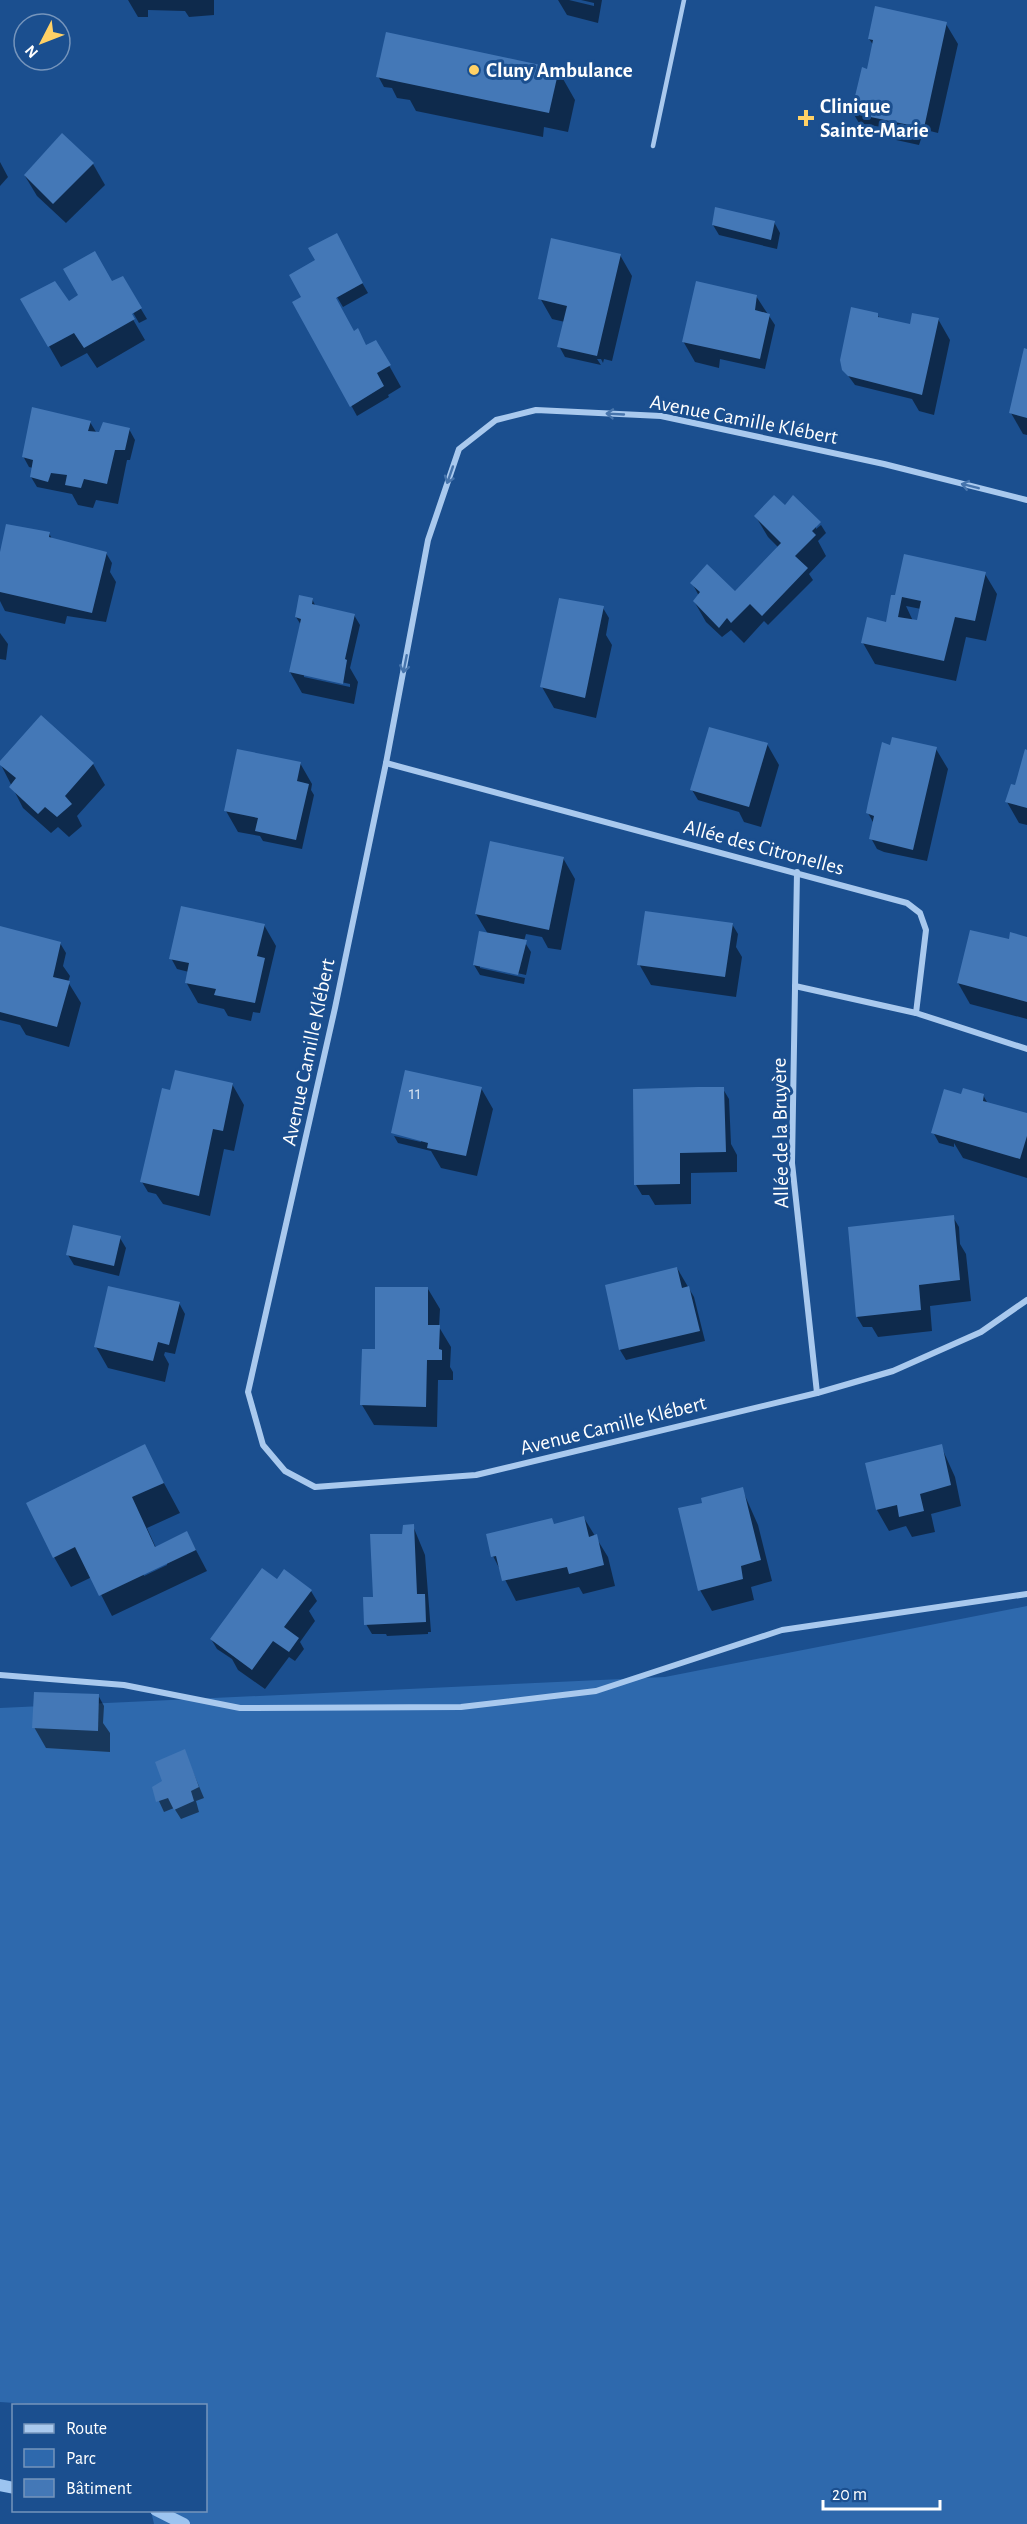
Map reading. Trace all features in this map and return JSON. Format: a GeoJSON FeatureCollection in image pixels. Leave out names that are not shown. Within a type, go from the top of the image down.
{"type":"FeatureCollection","features":[{"type":"Feature","properties":{"kind":"street","name":"Avenue Camille Klébert"},"geometry":{"type":"LineString","coordinates":[[1027,500],[884,464],[661,416],[536,410],[496,420],[459,449],[428,540],[386,763],[335,1008],[248,1392],[263,1445],[285,1471],[315,1487],[476,1475],[817,1393],[893,1371],[981,1332],[1027,1300]]}},
{"type":"Feature","properties":{"kind":"street","name":"Allée des Citronelles"},"geometry":{"type":"LineString","coordinates":[[386,763],[907,903],[920,913],[926,930],[916,1013]]}},
{"type":"Feature","properties":{"kind":"street","name":"Allée de la Bruyère"},"geometry":{"type":"LineString","coordinates":[[797,872],[792,1163],[817,1393]]}},
{"type":"Feature","properties":{"kind":"street"},"geometry":{"type":"LineString","coordinates":[[795,986],[916,1013],[1027,1049]]}},
{"type":"Feature","properties":{"kind":"street"},"geometry":{"type":"LineString","coordinates":[[0,1675],[124,1685],[240,1708],[461,1707],[596,1691],[782,1630],[1027,1594]]}},
{"type":"Feature","properties":{"kind":"lane"},"geometry":{"type":"LineString","coordinates":[[653,146],[684,0]]}},
{"type":"Feature","properties":{"kind":"green space"},"geometry":{"type":"Polygon","coordinates":[[[1027,1606],[1027,2524],[154,2524],[151,2512],[207,2512],[207,2404],[0,2402],[0,1708],[665,1677],[1027,1606]]]}},
{"type":"Feature","properties":{"kind":"building"},"geometry":{"type":"Polygon","coordinates":[[[875,6],[947,22],[924,128],[851,113],[862,67],[867,69],[873,40],[868,39],[875,6]]]}},
{"type":"Feature","properties":{"kind":"building","name":"Cluny Ambulance"},"geometry":{"type":"Polygon","coordinates":[[[386,32],[559,69],[549,113],[376,77],[386,32]]]}},
{"type":"Feature","properties":{"kind":"building"},"geometry":{"type":"Polygon","coordinates":[[[62,133],[94,163],[53,204],[24,175],[62,133]]]}},
{"type":"Feature","properties":{"kind":"building"},"geometry":{"type":"Polygon","coordinates":[[[715,207],[775,221],[771,240],[712,225],[715,207]]]}},
{"type":"Feature","properties":{"kind":"building"},"geometry":{"type":"Polygon","coordinates":[[[337,233],[363,283],[336,298],[354,331],[358,328],[366,345],[376,340],[391,365],[377,373],[384,386],[350,407],[292,302],[301,297],[289,275],[315,260],[308,248],[337,233]]]}},
{"type":"Feature","properties":{"kind":"building"},"geometry":{"type":"Polygon","coordinates":[[[551,238],[621,254],[597,356],[557,347],[567,306],[538,299],[551,238]]]}},
{"type":"Feature","properties":{"kind":"building"},"geometry":{"type":"Polygon","coordinates":[[[95,251],[112,281],[123,276],[142,308],[132,314],[135,319],[84,348],[74,333],[48,347],[20,299],[55,281],[69,301],[78,295],[63,269],[95,251]]]}},
{"type":"Feature","properties":{"kind":"building"},"geometry":{"type":"Polygon","coordinates":[[[696,281],[757,295],[755,310],[770,314],[760,359],[682,342],[696,281]]]}},
{"type":"Feature","properties":{"kind":"building"},"geometry":{"type":"Polygon","coordinates":[[[851,307],[878,313],[878,317],[910,324],[912,313],[939,318],[922,395],[848,376],[842,370],[840,360],[851,307]]]}},
{"type":"Feature","properties":{"kind":"building"},"geometry":{"type":"Polygon","coordinates":[[[1024,348],[1027,349],[1027,418],[1009,413],[1024,348]]]}},
{"type":"Feature","properties":{"kind":"building"},"geometry":{"type":"Polygon","coordinates":[[[32,407],[91,421],[88,431],[99,432],[103,422],[130,428],[125,450],[115,450],[107,484],[84,479],[81,488],[65,485],[67,475],[51,473],[48,482],[30,477],[33,460],[22,457],[32,407]]]}},
{"type":"Feature","properties":{"kind":"building"},"geometry":{"type":"Polygon","coordinates":[[[774,495],[785,505],[793,495],[821,522],[812,531],[816,535],[795,556],[808,568],[762,616],[750,604],[731,623],[727,618],[719,628],[693,601],[700,592],[690,583],[707,564],[735,591],[781,543],[754,516],[774,495]]]}},
{"type":"Feature","properties":{"kind":"building"},"geometry":{"type":"Polygon","coordinates":[[[6,524],[50,532],[49,537],[107,552],[92,613],[0,592],[0,552],[6,524]]]}},
{"type":"Feature","properties":{"kind":"building"},"geometry":{"type":"Polygon","coordinates":[[[904,554],[986,572],[975,621],[955,617],[944,661],[861,643],[867,617],[886,622],[891,595],[895,595],[904,554]],[[902,597],[898,617],[917,620],[921,601],[902,597]]]}},
{"type":"Feature","properties":{"kind":"building"},"geometry":{"type":"Polygon","coordinates":[[[299,595],[313,598],[312,604],[355,614],[345,659],[347,660],[343,684],[289,672],[301,619],[295,617],[299,595]]]}},
{"type":"Feature","properties":{"kind":"building"},"geometry":{"type":"Polygon","coordinates":[[[559,598],[604,606],[585,698],[540,687],[559,598]]]}},
{"type":"Feature","properties":{"kind":"building"},"geometry":{"type":"Polygon","coordinates":[[[41,715],[94,763],[65,796],[72,804],[57,817],[45,807],[38,814],[9,787],[16,778],[0,765],[0,761],[41,715]]]}},
{"type":"Feature","properties":{"kind":"building"},"geometry":{"type":"Polygon","coordinates":[[[709,727],[768,743],[749,807],[690,790],[709,727]]]}},
{"type":"Feature","properties":{"kind":"building"},"geometry":{"type":"Polygon","coordinates":[[[892,737],[937,747],[913,850],[869,839],[874,816],[866,813],[868,803],[882,742],[890,745],[892,737]]]}},
{"type":"Feature","properties":{"kind":"building"},"geometry":{"type":"Polygon","coordinates":[[[237,749],[301,762],[297,781],[309,784],[296,840],[255,831],[258,818],[224,811],[237,749]]]}},
{"type":"Feature","properties":{"kind":"building"},"geometry":{"type":"Polygon","coordinates":[[[1025,749],[1027,750],[1027,808],[1005,802],[1011,784],[1015,785],[1025,749]]]}},
{"type":"Feature","properties":{"kind":"building"},"geometry":{"type":"Polygon","coordinates":[[[490,841],[564,857],[549,930],[475,914],[490,841]]]}},
{"type":"Feature","properties":{"kind":"building"},"geometry":{"type":"Polygon","coordinates":[[[181,906],[265,924],[257,956],[265,958],[255,1003],[214,995],[216,989],[185,983],[189,963],[169,959],[181,906]]]}},
{"type":"Feature","properties":{"kind":"building"},"geometry":{"type":"Polygon","coordinates":[[[645,911],[733,923],[725,977],[637,965],[645,911]]]}},
{"type":"Feature","properties":{"kind":"building"},"geometry":{"type":"Polygon","coordinates":[[[0,926],[61,942],[53,977],[70,981],[57,1027],[0,1012],[0,926]]]}},
{"type":"Feature","properties":{"kind":"building"},"geometry":{"type":"Polygon","coordinates":[[[970,930],[1009,939],[1010,932],[1027,937],[1027,1002],[957,983],[970,930]]]}},
{"type":"Feature","properties":{"kind":"building"},"geometry":{"type":"Polygon","coordinates":[[[479,931],[527,940],[518,975],[473,965],[479,931]]]}},
{"type":"Feature","properties":{"kind":"building"},"geometry":{"type":"Polygon","coordinates":[[[175,1070],[233,1083],[223,1131],[213,1129],[199,1196],[140,1182],[162,1088],[170,1090],[175,1070]]]}},
{"type":"Feature","properties":{"kind":"building"},"geometry":{"type":"Polygon","coordinates":[[[405,1070],[482,1087],[466,1156],[427,1148],[428,1143],[391,1133],[405,1070]]]}},
{"type":"Feature","properties":{"kind":"building"},"geometry":{"type":"Polygon","coordinates":[[[724,1087],[726,1152],[680,1153],[680,1184],[634,1185],[633,1089],[724,1087]]]}},
{"type":"Feature","properties":{"kind":"building"},"geometry":{"type":"Polygon","coordinates":[[[963,1088],[984,1094],[983,1101],[1027,1113],[1027,1136],[1020,1159],[931,1133],[944,1089],[961,1094],[963,1088]]]}},
{"type":"Feature","properties":{"kind":"building"},"geometry":{"type":"Polygon","coordinates":[[[954,1215],[960,1280],[919,1285],[921,1310],[856,1317],[848,1227],[954,1215]]]}},
{"type":"Feature","properties":{"kind":"building"},"geometry":{"type":"Polygon","coordinates":[[[73,1225],[121,1236],[114,1266],[66,1255],[73,1225]]]}},
{"type":"Feature","properties":{"kind":"building"},"geometry":{"type":"Polygon","coordinates":[[[677,1267],[682,1288],[689,1286],[700,1331],[619,1350],[605,1285],[677,1267]]]}},
{"type":"Feature","properties":{"kind":"building"},"geometry":{"type":"Polygon","coordinates":[[[108,1286],[180,1302],[169,1345],[158,1342],[153,1361],[94,1347],[108,1286]]]}},
{"type":"Feature","properties":{"kind":"building"},"geometry":{"type":"Polygon","coordinates":[[[375,1287],[428,1287],[428,1325],[440,1325],[439,1349],[442,1350],[442,1360],[427,1360],[426,1407],[360,1405],[362,1349],[375,1349],[375,1287]]]}},
{"type":"Feature","properties":{"kind":"building"},"geometry":{"type":"Polygon","coordinates":[[[145,1444],[164,1483],[132,1497],[155,1547],[187,1531],[196,1550],[99,1596],[75,1547],[53,1558],[26,1503],[145,1444]]]}},
{"type":"Feature","properties":{"kind":"building"},"geometry":{"type":"Polygon","coordinates":[[[942,1444],[951,1485],[920,1494],[924,1511],[899,1517],[897,1505],[876,1510],[865,1463],[942,1444]]]}},
{"type":"Feature","properties":{"kind":"building"},"geometry":{"type":"Polygon","coordinates":[[[743,1487],[761,1560],[741,1566],[743,1579],[698,1591],[678,1508],[702,1503],[701,1498],[743,1487]]]}},
{"type":"Feature","properties":{"kind":"building"},"geometry":{"type":"Polygon","coordinates":[[[584,1516],[589,1537],[597,1534],[604,1565],[569,1574],[567,1567],[502,1581],[496,1556],[491,1557],[486,1534],[552,1518],[554,1524],[584,1516]]]}},
{"type":"Feature","properties":{"kind":"building"},"geometry":{"type":"Polygon","coordinates":[[[414,1524],[417,1594],[425,1594],[426,1622],[364,1625],[363,1597],[373,1597],[370,1534],[402,1534],[403,1525],[414,1524]]]}},
{"type":"Feature","properties":{"kind":"building"},"geometry":{"type":"Polygon","coordinates":[[[262,1568],[277,1579],[284,1569],[312,1590],[284,1627],[299,1638],[289,1652],[273,1641],[252,1670],[210,1639],[262,1568]]]}},
{"type":"Feature","properties":{"kind":"building"},"geometry":{"type":"Polygon","coordinates":[[[34,1692],[99,1694],[98,1731],[32,1728],[34,1692]]]}},
{"type":"Feature","properties":{"kind":"building"},"geometry":{"type":"Polygon","coordinates":[[[185,1749],[199,1787],[191,1791],[194,1801],[174,1810],[168,1798],[156,1802],[152,1787],[162,1781],[155,1762],[185,1749]]]}},
{"type":"Feature","properties":{"kind":"waterway"},"geometry":{"type":"LineString","coordinates":[[0,2485],[12,2488]]}},
{"type":"Feature","properties":{"kind":"waterway"},"geometry":{"type":"LineString","coordinates":[[160,2512],[184,2524]]}},
{"type":"Feature","properties":{"kind":"place","name":"Cluny Ambulance"},"geometry":{"type":"Point","coordinates":[474,70]}},
{"type":"Feature","properties":{"kind":"place","name":"Clinique Sainte-Marie"},"geometry":{"type":"Point","coordinates":[806,118]}}]}
